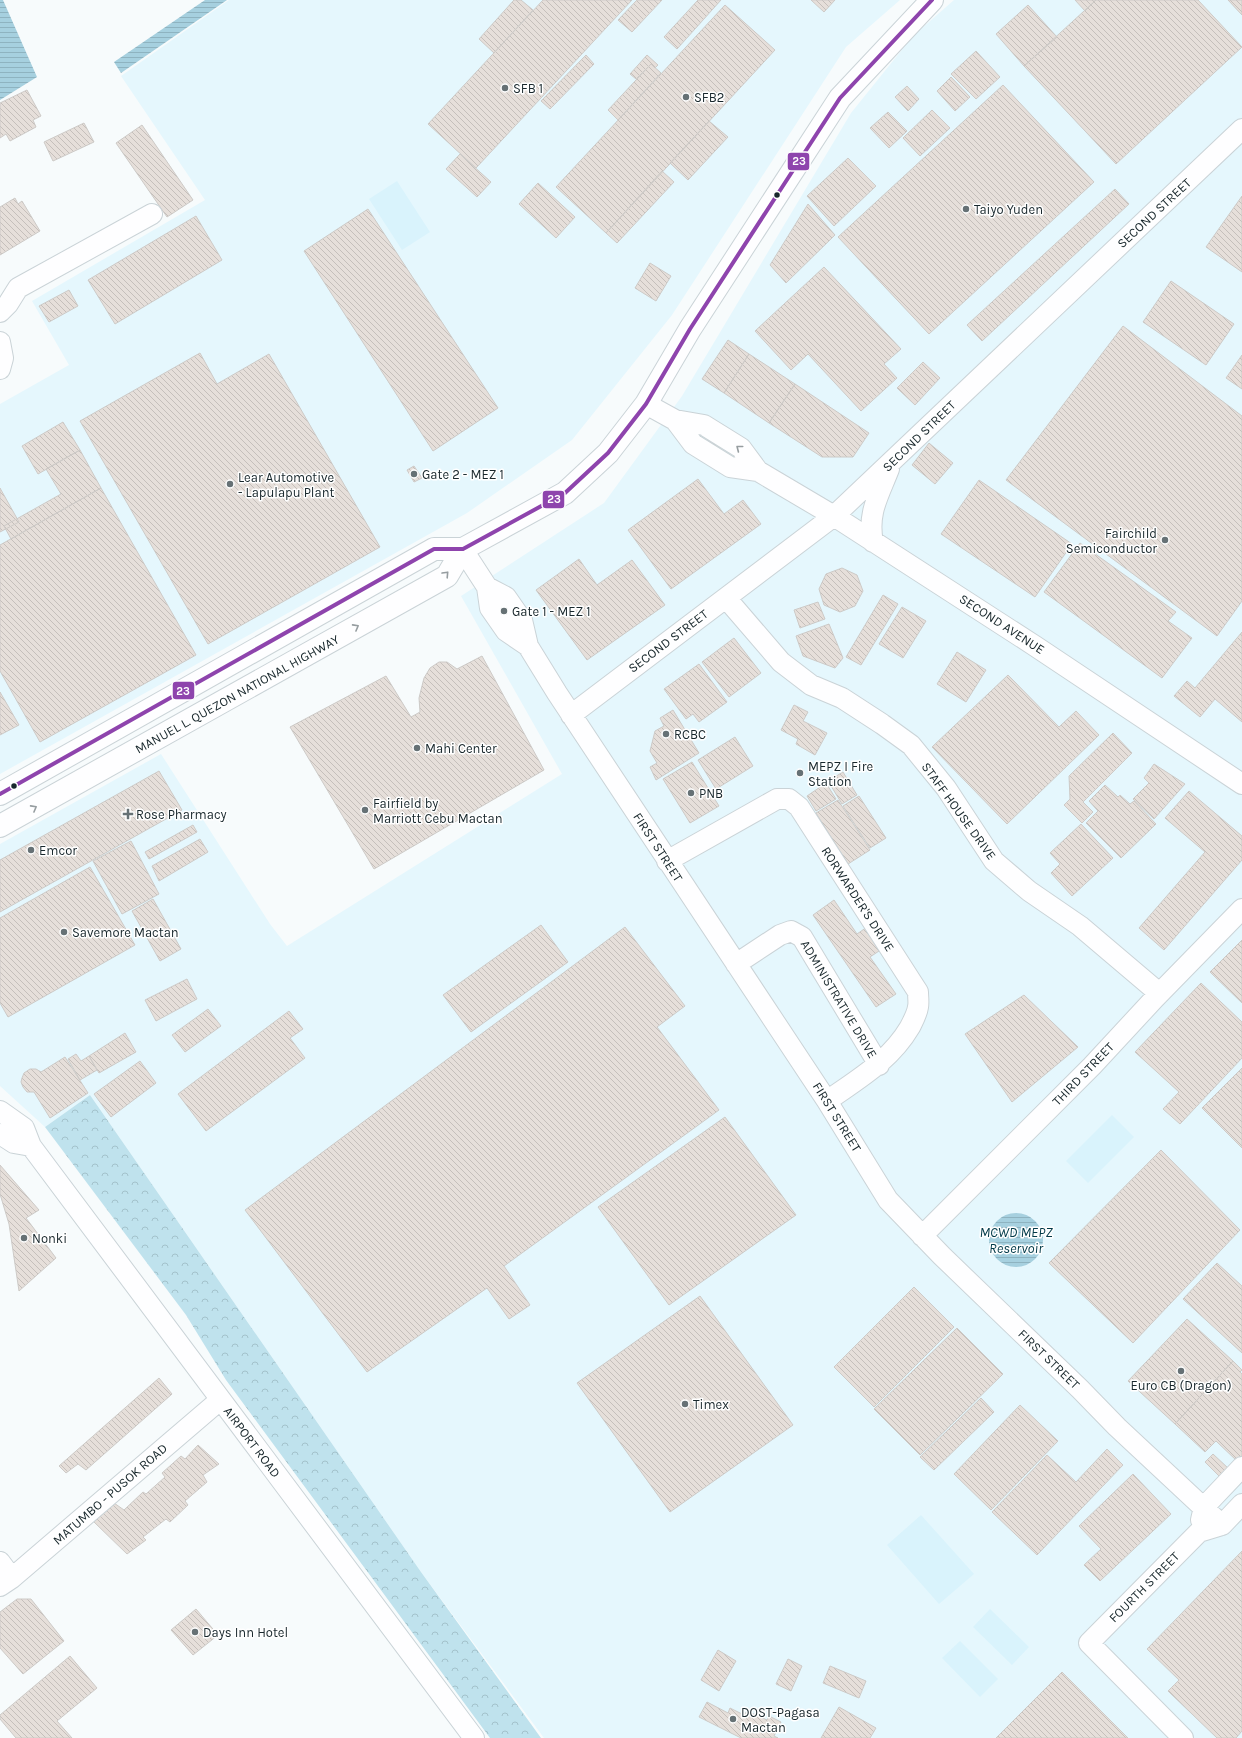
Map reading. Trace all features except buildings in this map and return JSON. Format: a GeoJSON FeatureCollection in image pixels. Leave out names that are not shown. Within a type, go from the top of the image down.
{"type":"FeatureCollection","features":[{"type":"Feature","properties":{"kind":"main road","name":"MANUEL L. QUEZON NATIONAL HIGHWAY"},"geometry":{"type":"LineString","coordinates":[[0,794],[434,549],[463,549],[565,493],[608,453],[646,404],[690,329],[840,98],[932,0]]}},
{"type":"Feature","properties":{"kind":"main road","name":"MANUEL L. QUEZON NATIONAL HIGHWAY"},"geometry":{"type":"LineString","coordinates":[[0,826],[447,576],[463,549]]}},
{"type":"Feature","properties":{"kind":"street","name":"SECOND STREET"},"geometry":{"type":"LineString","coordinates":[[571,715],[834,516],[1242,129]]}},
{"type":"Feature","properties":{"kind":"street"},"geometry":{"type":"LineString","coordinates":[[0,312],[8,304],[18,288],[152,214]]}},
{"type":"Feature","properties":{"kind":"street"},"geometry":{"type":"LineString","coordinates":[[0,342],[3,358],[0,369]]}},
{"type":"Feature","properties":{"kind":"street","name":"SECOND AVENUE"},"geometry":{"type":"LineString","coordinates":[[646,404],[675,420],[693,444],[697,447],[730,467],[758,471],[834,516],[1029,642],[1242,784]]}},
{"type":"Feature","properties":{"kind":"street"},"geometry":{"type":"LineString","coordinates":[[873,542],[871,530],[874,504],[891,462]]}},
{"type":"Feature","properties":{"kind":"street","name":"FIRST STREET"},"geometry":{"type":"LineString","coordinates":[[463,549],[487,586],[490,608],[506,631],[528,646],[571,715],[827,1101],[888,1200],[922,1236],[1080,1389],[1117,1427],[1222,1525]]}},
{"type":"Feature","properties":{"kind":"street","name":"STAFF HOUSE DRIVE"},"geometry":{"type":"LineString","coordinates":[[726,598],[781,662],[811,685],[842,698],[911,745],[946,788],[994,861],[1029,891],[1080,926],[1159,993]]}},
{"type":"Feature","properties":{"kind":"street","name":"RORWARDER'S DRIVE"},"geometry":{"type":"LineString","coordinates":[[667,861],[776,799],[789,799],[799,807],[918,992],[918,1007],[913,1021],[904,1037],[879,1065],[827,1101]]}},
{"type":"Feature","properties":{"kind":"street","name":"THIRD STREET"},"geometry":{"type":"LineString","coordinates":[[922,1236],[1092,1066],[1159,993],[1242,909]]}},
{"type":"Feature","properties":{"kind":"street","name":"ADMINISTRATIVE DRIVE"},"geometry":{"type":"LineString","coordinates":[[736,964],[780,935],[791,930],[802,937],[879,1065]]}},
{"type":"Feature","properties":{"kind":"street","name":"AIRPORT ROAD"},"geometry":{"type":"LineString","coordinates":[[1,1107],[24,1128],[31,1146],[474,1738]]}},
{"type":"Feature","properties":{"kind":"street"},"geometry":{"type":"LineString","coordinates":[[0,1134],[14,1143],[31,1146]]}},
{"type":"Feature","properties":{"kind":"street","name":"MATUMBO - PUSOK ROAD"},"geometry":{"type":"LineString","coordinates":[[6,1582],[220,1400]]}},
{"type":"Feature","properties":{"kind":"street"},"geometry":{"type":"LineString","coordinates":[[1199,1532],[1204,1507],[1235,1474],[1242,1495]]}},
{"type":"Feature","properties":{"kind":"street","name":"FOURTH STREET"},"geometry":{"type":"LineString","coordinates":[[1183,1738],[1089,1643],[1199,1532],[1222,1525],[1242,1504]]}},
{"type":"Feature","properties":{"kind":"street"},"geometry":{"type":"LineString","coordinates":[[0,1562],[6,1582]]}},
{"type":"Feature","properties":{"kind":"shaded area"},"geometry":{"type":"Polygon","coordinates":[[[229,0],[900,0],[846,47],[672,315],[572,440],[467,513],[0,774],[0,404],[69,365],[32,301],[205,200],[121,76],[229,0]]]}},
{"type":"Feature","properties":{"kind":"shaded area"},"geometry":{"type":"Polygon","coordinates":[[[954,0],[1242,0],[1242,1738],[544,1738],[421,1572],[90,1095],[45,1127],[0,1086],[0,844],[161,754],[270,924],[287,946],[562,774],[461,596],[604,503],[682,396],[851,113],[913,36],[954,0]]]}},
{"type":"Feature","properties":{"kind":"shaded area"},"geometry":{"type":"Polygon","coordinates":[[[397,181],[430,232],[402,250],[369,199],[397,181]]]}},
{"type":"Feature","properties":{"kind":"shaded area"},"geometry":{"type":"Polygon","coordinates":[[[1112,1115],[1134,1137],[1088,1183],[1066,1161],[1112,1115]]]}},
{"type":"Feature","properties":{"kind":"shaded area"},"geometry":{"type":"Polygon","coordinates":[[[921,1515],[974,1574],[939,1604],[887,1545],[921,1515]]]}},
{"type":"Feature","properties":{"kind":"shaded area"},"geometry":{"type":"Polygon","coordinates":[[[990,1609],[1029,1647],[1012,1665],[973,1627],[990,1609]]]}},
{"type":"Feature","properties":{"kind":"shaded area"},"geometry":{"type":"Polygon","coordinates":[[[960,1641],[998,1679],[980,1697],[942,1658],[960,1641]]]}},
{"type":"Feature","properties":{"kind":"green space"},"geometry":{"type":"Polygon","coordinates":[[[90,1095],[421,1572],[541,1738],[490,1738],[226,1380],[186,1315],[45,1127],[90,1095]]]}},
{"type":"Feature","properties":{"kind":"water"},"geometry":{"type":"Polygon","coordinates":[[[0,0],[3,0],[37,77],[0,100],[0,0]]]}},
{"type":"Feature","properties":{"kind":"water"},"geometry":{"type":"Polygon","coordinates":[[[205,0],[227,0],[121,73],[114,62],[205,0]]]}},
{"type":"Feature","properties":{"kind":"water","name":"MCWD MEPZ Reservoir"},"geometry":{"type":"Polygon","coordinates":[[[1011,1213],[1021,1213],[1031,1217],[1039,1225],[1043,1235],[1043,1245],[1039,1255],[1031,1263],[1021,1267],[1011,1267],[1001,1263],[993,1255],[989,1245],[989,1235],[993,1225],[1001,1217],[1011,1213]]]}},
{"type":"Feature","properties":{"kind":"transit line","name":"23"},"geometry":{"type":"LineString","coordinates":[[0,794],[434,549],[463,549],[565,493],[608,453],[646,404],[690,329],[840,98],[932,0]]}},
{"type":"Feature","properties":{"kind":"place","name":"SFB 1"},"geometry":{"type":"Point","coordinates":[505,88]}},
{"type":"Feature","properties":{"kind":"place","name":"SFB2"},"geometry":{"type":"Point","coordinates":[686,97]}},
{"type":"Feature","properties":{"kind":"place","name":"Taiyo Yuden"},"geometry":{"type":"Point","coordinates":[966,209]}},
{"type":"Feature","properties":{"kind":"place","name":"Gate 2 - MEZ 1"},"geometry":{"type":"Point","coordinates":[414,474]}},
{"type":"Feature","properties":{"kind":"place","name":"Lear Automotive - Lapulapu Plant"},"geometry":{"type":"Point","coordinates":[230,484]}},
{"type":"Feature","properties":{"kind":"place","name":"Fairchild Semiconductor"},"geometry":{"type":"Point","coordinates":[1165,540]}},
{"type":"Feature","properties":{"kind":"place","name":"Gate 1 - MEZ 1"},"geometry":{"type":"Point","coordinates":[504,611]}},
{"type":"Feature","properties":{"kind":"place","name":"RCBC"},"geometry":{"type":"Point","coordinates":[666,734]}},
{"type":"Feature","properties":{"kind":"place","name":"Mahi Center"},"geometry":{"type":"Point","coordinates":[417,748]}},
{"type":"Feature","properties":{"kind":"place","name":"MEPZ I Fire Station"},"geometry":{"type":"Point","coordinates":[800,773]}},
{"type":"Feature","properties":{"kind":"place","name":"PNB"},"geometry":{"type":"Point","coordinates":[691,793]}},
{"type":"Feature","properties":{"kind":"place","name":"Fairfield by Marriott Cebu Mactan"},"geometry":{"type":"Point","coordinates":[365,810]}},
{"type":"Feature","properties":{"kind":"place","name":"Rose Pharmacy"},"geometry":{"type":"Point","coordinates":[128,814]}},
{"type":"Feature","properties":{"kind":"place","name":"Emcor"},"geometry":{"type":"Point","coordinates":[31,850]}},
{"type":"Feature","properties":{"kind":"place","name":"Savemore Mactan"},"geometry":{"type":"Point","coordinates":[64,932]}},
{"type":"Feature","properties":{"kind":"place","name":"Nonki"},"geometry":{"type":"Point","coordinates":[24,1238]}},
{"type":"Feature","properties":{"kind":"place","name":"Euro CB (Dragon)"},"geometry":{"type":"Point","coordinates":[1181,1371]}},
{"type":"Feature","properties":{"kind":"place","name":"Timex"},"geometry":{"type":"Point","coordinates":[685,1404]}},
{"type":"Feature","properties":{"kind":"place","name":"Days Inn Hotel"},"geometry":{"type":"Point","coordinates":[195,1632]}},
{"type":"Feature","properties":{"kind":"place","name":"DOST-Pagasa Mactan"},"geometry":{"type":"Point","coordinates":[733,1719]}}]}
